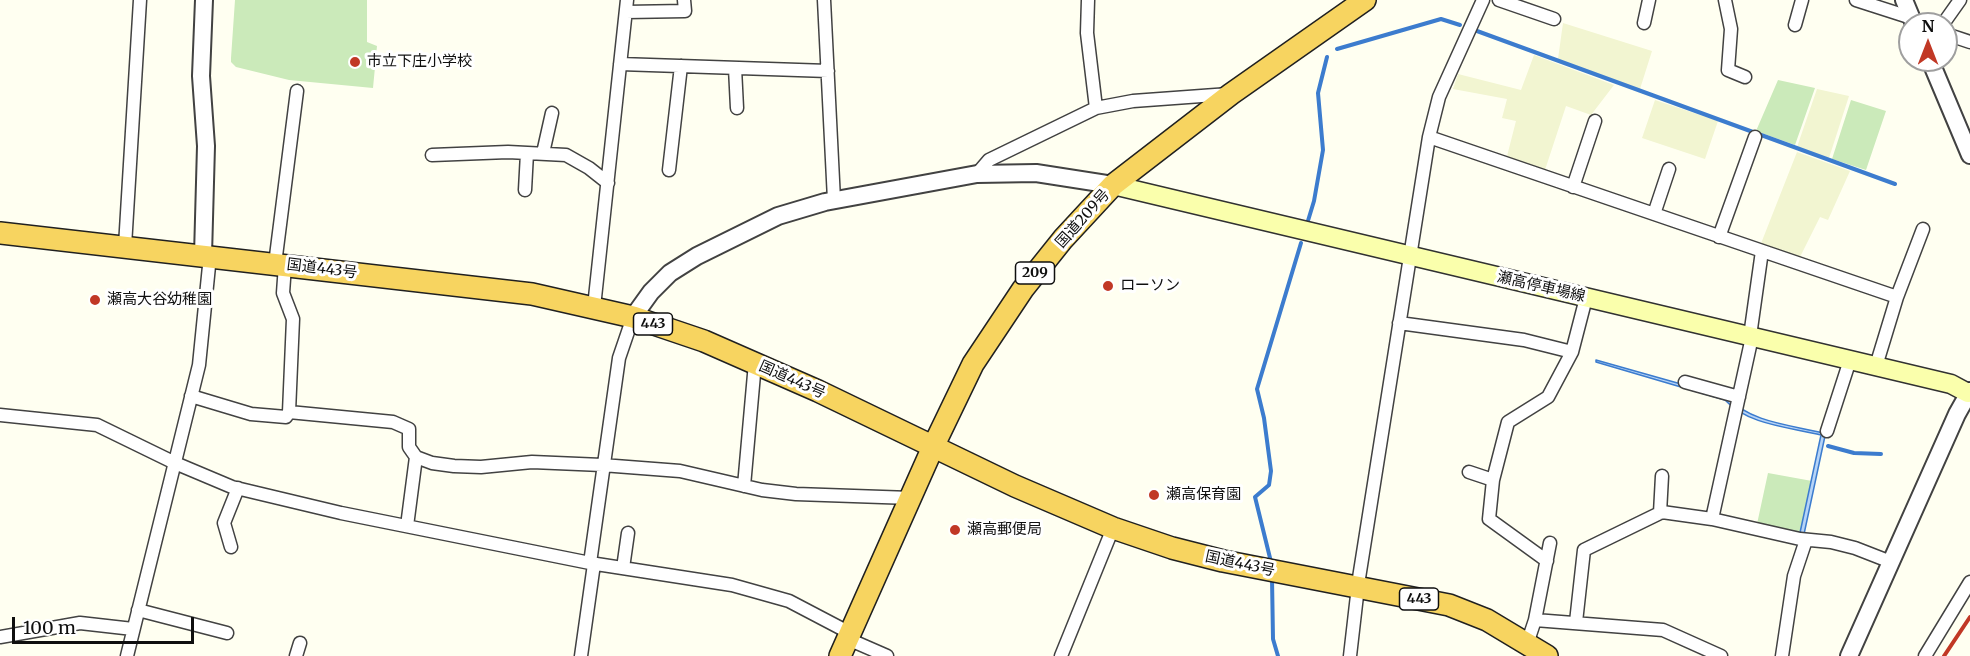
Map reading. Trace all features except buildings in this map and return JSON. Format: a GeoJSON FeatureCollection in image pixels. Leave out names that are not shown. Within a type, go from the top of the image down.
{"type":"FeatureCollection","features":[{"type":"Feature","properties":{"kind":"highway","name":"国道209号"},"geometry":{"type":"LineString","coordinates":[[846,642],[933,447],[973,364],[1023,289],[1113,185],[1231,94],[1365,0]]}},
{"type":"Feature","properties":{"kind":"highway","name":"国道443号"},"geometry":{"type":"LineString","coordinates":[[0,233],[532,294],[633,317],[704,341],[755,363],[1015,486],[1113,528],[1182,550],[1272,571],[1449,605],[1487,620],[1533,650]]}},
{"type":"Feature","properties":{"kind":"main road","name":"瀬高停車場線"},"geometry":{"type":"LineString","coordinates":[[1113,185],[1951,384],[1969,393]]}},
{"type":"Feature","properties":{"kind":"street"},"geometry":{"type":"LineString","coordinates":[[125,246],[140,0]]}},
{"type":"Feature","properties":{"kind":"street"},"geometry":{"type":"LineString","coordinates":[[127,656],[199,365],[206,255],[206,146],[201,76],[204,0]]}},
{"type":"Feature","properties":{"kind":"street"},"geometry":{"type":"LineString","coordinates":[[594,307],[626,6],[685,11],[684,0]]}},
{"type":"Feature","properties":{"kind":"street"},"geometry":{"type":"LineString","coordinates":[[824,0],[834,200]]}},
{"type":"Feature","properties":{"kind":"street"},"geometry":{"type":"LineString","coordinates":[[1088,0],[1087,33],[1096,108]]}},
{"type":"Feature","properties":{"kind":"street"},"geometry":{"type":"LineString","coordinates":[[1350,656],[1409,256],[1429,138],[1439,97],[1483,0]]}},
{"type":"Feature","properties":{"kind":"street"},"geometry":{"type":"LineString","coordinates":[[1499,0],[1554,19]]}},
{"type":"Feature","properties":{"kind":"street"},"geometry":{"type":"LineString","coordinates":[[1644,23],[1649,0]]}},
{"type":"Feature","properties":{"kind":"street"},"geometry":{"type":"LineString","coordinates":[[1725,0],[1731,29],[1728,70],[1744,77]]}},
{"type":"Feature","properties":{"kind":"street"},"geometry":{"type":"LineString","coordinates":[[1795,25],[1802,0]]}},
{"type":"Feature","properties":{"kind":"street"},"geometry":{"type":"LineString","coordinates":[[1856,0],[1898,15]]}},
{"type":"Feature","properties":{"kind":"street"},"geometry":{"type":"LineString","coordinates":[[620,64],[828,72]]}},
{"type":"Feature","properties":{"kind":"street"},"geometry":{"type":"LineString","coordinates":[[669,170],[681,66]]}},
{"type":"Feature","properties":{"kind":"street"},"geometry":{"type":"LineString","coordinates":[[735,68],[737,108]]}},
{"type":"Feature","properties":{"kind":"street"},"geometry":{"type":"LineString","coordinates":[[1935,72],[1970,155]]}},
{"type":"Feature","properties":{"kind":"street"},"geometry":{"type":"LineString","coordinates":[[191,396],[251,414],[286,417],[289,412],[293,319],[283,293],[280,264],[297,91]]}},
{"type":"Feature","properties":{"kind":"street"},"geometry":{"type":"LineString","coordinates":[[977,174],[988,160],[1096,108],[1133,101],[1231,94]]}},
{"type":"Feature","properties":{"kind":"street"},"geometry":{"type":"LineString","coordinates":[[543,153],[552,113]]}},
{"type":"Feature","properties":{"kind":"street"},"geometry":{"type":"LineString","coordinates":[[1573,187],[1595,121]]}},
{"type":"Feature","properties":{"kind":"street"},"geometry":{"type":"LineString","coordinates":[[1429,138],[1896,297]]}},
{"type":"Feature","properties":{"kind":"street"},"geometry":{"type":"LineString","coordinates":[[1719,237],[1755,138]]}},
{"type":"Feature","properties":{"kind":"street"},"geometry":{"type":"LineString","coordinates":[[525,190],[527,153]]}},
{"type":"Feature","properties":{"kind":"street"},"geometry":{"type":"LineString","coordinates":[[432,155],[543,153],[566,155],[589,168],[608,183]]}},
{"type":"Feature","properties":{"kind":"street"},"geometry":{"type":"LineString","coordinates":[[1654,214],[1669,169]]}},
{"type":"Feature","properties":{"kind":"street"},"geometry":{"type":"LineString","coordinates":[[581,656],[602,465],[619,358],[633,317],[651,292],[670,273],[697,256],[778,216],[834,200],[977,174],[1036,174],[1113,185]]}},
{"type":"Feature","properties":{"kind":"street"},"geometry":{"type":"LineString","coordinates":[[1875,366],[1896,297],[1923,229]]}},
{"type":"Feature","properties":{"kind":"street"},"geometry":{"type":"LineString","coordinates":[[1712,519],[1751,337],[1762,251]]}},
{"type":"Feature","properties":{"kind":"street"},"geometry":{"type":"LineString","coordinates":[[1547,561],[1489,519],[1493,480],[1508,422],[1548,397],[1572,352],[1586,298]]}},
{"type":"Feature","properties":{"kind":"street"},"geometry":{"type":"LineString","coordinates":[[1399,323],[1524,340],[1572,352]]}},
{"type":"Feature","properties":{"kind":"street"},"geometry":{"type":"LineString","coordinates":[[1827,431],[1850,360]]}},
{"type":"Feature","properties":{"kind":"street"},"geometry":{"type":"LineString","coordinates":[[744,486],[755,363]]}},
{"type":"Feature","properties":{"kind":"street"},"geometry":{"type":"LineString","coordinates":[[1685,382],[1739,397]]}},
{"type":"Feature","properties":{"kind":"street"},"geometry":{"type":"LineString","coordinates":[[1849,656],[1957,414],[1969,393]]}},
{"type":"Feature","properties":{"kind":"street"},"geometry":{"type":"LineString","coordinates":[[289,412],[393,422],[409,429],[408,447],[416,457],[443,464],[482,467],[532,462],[602,465],[680,471],[762,490],[796,494],[911,498]]}},
{"type":"Feature","properties":{"kind":"street"},"geometry":{"type":"LineString","coordinates":[[0,415],[98,425],[175,464],[238,488],[592,564],[732,585],[789,601],[846,642],[887,656]]}},
{"type":"Feature","properties":{"kind":"street"},"geometry":{"type":"LineString","coordinates":[[407,526],[416,457]]}},
{"type":"Feature","properties":{"kind":"street"},"geometry":{"type":"LineString","coordinates":[[1469,472],[1493,480]]}},
{"type":"Feature","properties":{"kind":"street"},"geometry":{"type":"LineString","coordinates":[[1660,513],[1662,476]]}},
{"type":"Feature","properties":{"kind":"street"},"geometry":{"type":"LineString","coordinates":[[231,547],[224,523],[238,488]]}},
{"type":"Feature","properties":{"kind":"street"},"geometry":{"type":"LineString","coordinates":[[1576,622],[1584,550],[1660,513],[1712,519],[1806,540],[1830,542],[1855,548],[1891,562]]}},
{"type":"Feature","properties":{"kind":"street"},"geometry":{"type":"LineString","coordinates":[[1062,656],[1113,528]]}},
{"type":"Feature","properties":{"kind":"street"},"geometry":{"type":"LineString","coordinates":[[623,568],[628,533]]}},
{"type":"Feature","properties":{"kind":"street"},"geometry":{"type":"LineString","coordinates":[[1782,656],[1794,576],[1806,540]]}},
{"type":"Feature","properties":{"kind":"street"},"geometry":{"type":"LineString","coordinates":[[1533,650],[1535,620],[1550,543]]}},
{"type":"Feature","properties":{"kind":"street"},"geometry":{"type":"LineString","coordinates":[[1925,656],[1970,582]]}},
{"type":"Feature","properties":{"kind":"street"},"geometry":{"type":"LineString","coordinates":[[138,610],[227,633]]}},
{"type":"Feature","properties":{"kind":"street"},"geometry":{"type":"LineString","coordinates":[[1535,620],[1664,630],[1721,656]]}},
{"type":"Feature","properties":{"kind":"street"},"geometry":{"type":"LineString","coordinates":[[0,637],[80,623],[133,629]]}},
{"type":"Feature","properties":{"kind":"street"},"geometry":{"type":"LineString","coordinates":[[296,656],[300,643]]}},
{"type":"Feature","properties":{"kind":"green space"},"geometry":{"type":"Polygon","coordinates":[[[235,0],[367,0],[367,42],[377,46],[373,88],[289,80],[236,67],[231,62],[235,0]]]}},
{"type":"Feature","properties":{"kind":"green space"},"geometry":{"type":"Polygon","coordinates":[[[1563,23],[1652,51],[1640,89],[1558,59],[1563,23]]]}},
{"type":"Feature","properties":{"kind":"green space"},"geometry":{"type":"Polygon","coordinates":[[[1534,55],[1614,85],[1591,115],[1566,106],[1544,173],[1506,160],[1516,121],[1502,118],[1507,99],[1453,89],[1458,74],[1521,90],[1534,55]]]}},
{"type":"Feature","properties":{"kind":"green space"},"geometry":{"type":"Polygon","coordinates":[[[1778,80],[1815,88],[1795,145],[1756,131],[1778,80]]]}},
{"type":"Feature","properties":{"kind":"green space"},"geometry":{"type":"Polygon","coordinates":[[[1817,89],[1849,96],[1829,158],[1797,147],[1817,89]]]}},
{"type":"Feature","properties":{"kind":"green space"},"geometry":{"type":"Polygon","coordinates":[[[1655,100],[1718,121],[1705,159],[1642,138],[1655,100]]]}},
{"type":"Feature","properties":{"kind":"green space"},"geometry":{"type":"Polygon","coordinates":[[[1851,100],[1886,111],[1866,170],[1832,159],[1851,100]]]}},
{"type":"Feature","properties":{"kind":"green space"},"geometry":{"type":"Polygon","coordinates":[[[1797,152],[1850,171],[1828,220],[1820,217],[1799,259],[1760,246],[1797,152]]]}},
{"type":"Feature","properties":{"kind":"green space"},"geometry":{"type":"Polygon","coordinates":[[[1768,473],[1812,481],[1800,535],[1757,524],[1768,473]]]}},
{"type":"Feature","properties":{"kind":"water"},"geometry":{"type":"Polygon","coordinates":[[[1596,360],[1727,397],[1737,406],[1772,422],[1823,433],[1825,436],[1785,623],[1781,621],[1821,435],[1757,420],[1745,415],[1725,400],[1596,362],[1596,360]]]}},
{"type":"Feature","properties":{"kind":"waterway"},"geometry":{"type":"LineString","coordinates":[[1337,49],[1441,19],[1460,25]]}},
{"type":"Feature","properties":{"kind":"waterway"},"geometry":{"type":"LineString","coordinates":[[1477,31],[1895,184]]}},
{"type":"Feature","properties":{"kind":"waterway"},"geometry":{"type":"LineString","coordinates":[[1307,224],[1314,201],[1323,150],[1318,93],[1327,57]]}},
{"type":"Feature","properties":{"kind":"waterway"},"geometry":{"type":"LineString","coordinates":[[1271,562],[1255,497],[1269,485],[1271,471],[1264,418],[1257,389],[1301,243]]}},
{"type":"Feature","properties":{"kind":"waterway"},"geometry":{"type":"LineString","coordinates":[[1828,446],[1854,453],[1881,454]]}},
{"type":"Feature","properties":{"kind":"waterway"},"geometry":{"type":"LineString","coordinates":[[1272,578],[1273,639],[1278,656]]}},
{"type":"Feature","properties":{"kind":"railway"},"geometry":{"type":"LineString","coordinates":[[1944,656],[1970,617]]}},
{"type":"Feature","properties":{"kind":"place","name":"市立下庄小学校"},"geometry":{"type":"Point","coordinates":[355,62]}},
{"type":"Feature","properties":{"kind":"place","name":"ローソン"},"geometry":{"type":"Point","coordinates":[1108,286]}},
{"type":"Feature","properties":{"kind":"place","name":"瀬高大谷幼稚園"},"geometry":{"type":"Point","coordinates":[95,300]}},
{"type":"Feature","properties":{"kind":"place","name":"瀬高保育園"},"geometry":{"type":"Point","coordinates":[1154,495]}},
{"type":"Feature","properties":{"kind":"place","name":"瀬高郵便局"},"geometry":{"type":"Point","coordinates":[955,530]}}]}
